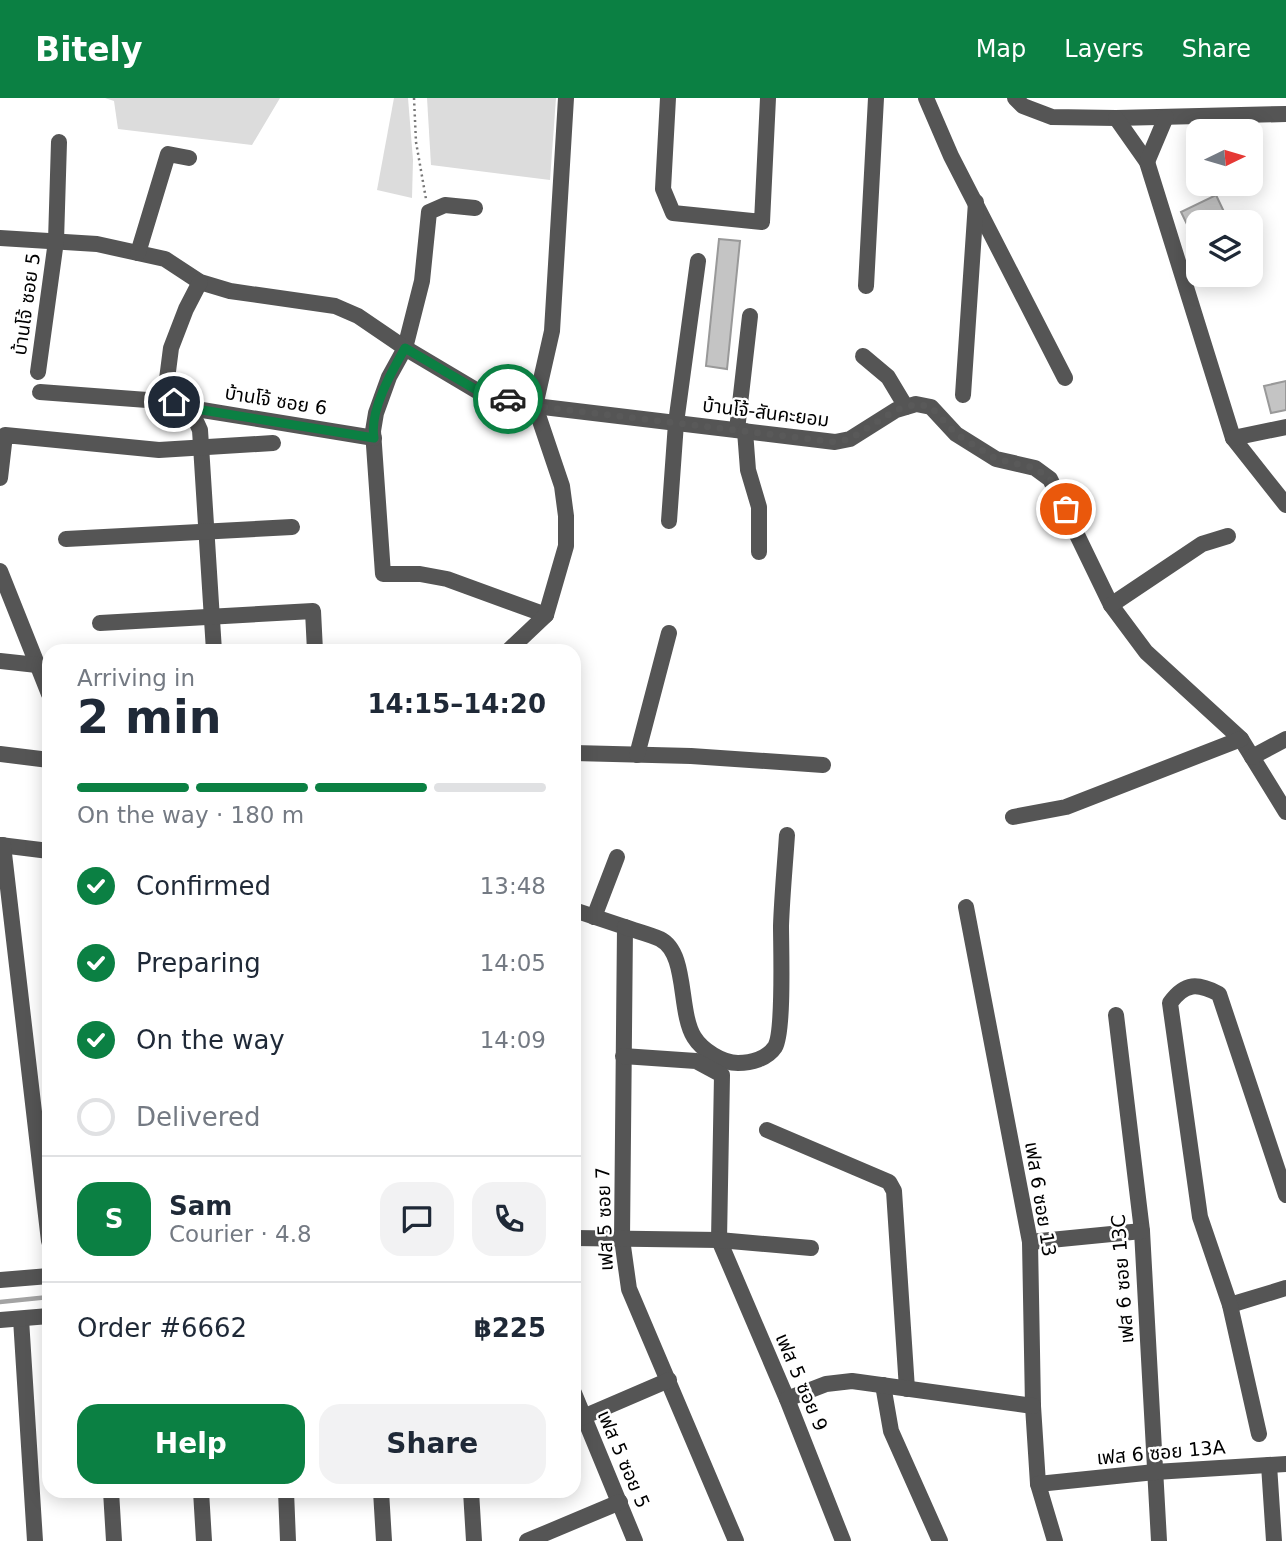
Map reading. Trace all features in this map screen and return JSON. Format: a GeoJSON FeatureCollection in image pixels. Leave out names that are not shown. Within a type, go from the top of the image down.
{"type":"FeatureCollection","features":[{"type":"Feature","properties":{"kind":"street"},"geometry":{"type":"LineString","coordinates":[[515,644],[546,615],[566,546],[562,486],[535,406],[552,331],[566,98]]}},
{"type":"Feature","properties":{"kind":"street"},"geometry":{"type":"LineString","coordinates":[[668,98],[663,189],[673,213],[762,222],[768,98]]}},
{"type":"Feature","properties":{"kind":"street"},"geometry":{"type":"LineString","coordinates":[[866,286],[876,98]]}},
{"type":"Feature","properties":{"kind":"street"},"geometry":{"type":"LineString","coordinates":[[926,98],[951,156],[1065,377]]}},
{"type":"Feature","properties":{"kind":"street"},"geometry":{"type":"LineString","coordinates":[[1019,102],[1052,117],[1286,114]]}},
{"type":"Feature","properties":{"kind":"street"},"geometry":{"type":"LineString","coordinates":[[1147,162],[1166,117]]}},
{"type":"Feature","properties":{"kind":"street"},"geometry":{"type":"LineString","coordinates":[[1116,118],[1147,162],[1233,439],[1286,505]]}},
{"type":"Feature","properties":{"kind":"street","name":"บ้านโจ้ ซอย 5"},"geometry":{"type":"LineString","coordinates":[[38,372],[56,241],[59,142]]}},
{"type":"Feature","properties":{"kind":"street"},"geometry":{"type":"LineString","coordinates":[[138,253],[169,155],[189,158]]}},
{"type":"Feature","properties":{"kind":"street"},"geometry":{"type":"LineString","coordinates":[[963,396],[976,202]]}},
{"type":"Feature","properties":{"kind":"street"},"geometry":{"type":"LineString","coordinates":[[475,208],[444,205],[429,212],[422,281],[405,348],[389,377],[376,413],[373,431],[383,574],[420,574],[447,579],[546,615]]}},
{"type":"Feature","properties":{"kind":"street","name":"บ้านโจ้-สันคะยอม"},"geometry":{"type":"LineString","coordinates":[[0,238],[97,244],[165,259],[200,282],[230,291],[335,306],[358,316],[405,348],[480,392],[535,406],[835,442],[850,439],[896,410],[906,407]]}},
{"type":"Feature","properties":{"kind":"street"},"geometry":{"type":"LineString","coordinates":[[669,520],[676,422],[698,261]]}},
{"type":"Feature","properties":{"kind":"street"},"geometry":{"type":"LineString","coordinates":[[174,402],[166,387],[171,348],[200,282]]}},
{"type":"Feature","properties":{"kind":"street"},"geometry":{"type":"LineString","coordinates":[[750,316],[741,431],[748,470],[759,507],[759,552]]}},
{"type":"Feature","properties":{"kind":"street"},"geometry":{"type":"LineString","coordinates":[[863,356],[888,377],[906,407],[916,404],[931,407],[956,434],[996,459],[1035,468],[1050,479],[1111,606],[1146,652],[1241,739],[1286,812]]}},
{"type":"Feature","properties":{"kind":"street","name":"บ้านโจ้ ซอย 6"},"geometry":{"type":"LineString","coordinates":[[40,392],[174,402],[190,408],[374,438]]}},
{"type":"Feature","properties":{"kind":"street"},"geometry":{"type":"LineString","coordinates":[[190,408],[200,430],[214,644]]}},
{"type":"Feature","properties":{"kind":"street"},"geometry":{"type":"LineString","coordinates":[[1233,439],[1286,427]]}},
{"type":"Feature","properties":{"kind":"street"},"geometry":{"type":"LineString","coordinates":[[0,478],[5,435],[159,450],[273,443]]}},
{"type":"Feature","properties":{"kind":"street"},"geometry":{"type":"LineString","coordinates":[[66,539],[292,527]]}},
{"type":"Feature","properties":{"kind":"street"},"geometry":{"type":"LineString","coordinates":[[1111,606],[1202,544],[1228,536]]}},
{"type":"Feature","properties":{"kind":"street"},"geometry":{"type":"LineString","coordinates":[[0,570],[42,677]]}},
{"type":"Feature","properties":{"kind":"street"},"geometry":{"type":"LineString","coordinates":[[100,623],[313,611],[315,644]]}},
{"type":"Feature","properties":{"kind":"street"},"geometry":{"type":"LineString","coordinates":[[637,755],[669,633]]}},
{"type":"Feature","properties":{"kind":"street"},"geometry":{"type":"LineString","coordinates":[[0,661],[37,665]]}},
{"type":"Feature","properties":{"kind":"street"},"geometry":{"type":"LineString","coordinates":[[1013,817],[1066,807],[1241,739]]}},
{"type":"Feature","properties":{"kind":"street"},"geometry":{"type":"LineString","coordinates":[[1252,757],[1286,739]]}},
{"type":"Feature","properties":{"kind":"street"},"geometry":{"type":"LineString","coordinates":[[581,753],[823,765]]}},
{"type":"Feature","properties":{"kind":"street"},"geometry":{"type":"LineString","coordinates":[[0,754],[42,759]]}},
{"type":"Feature","properties":{"kind":"street"},"geometry":{"type":"LineString","coordinates":[[581,913],[662,940],[673,951],[678,966],[684,1014],[694,1038],[727,1063],[751,1063],[770,1054],[777,1045],[787,835]]}},
{"type":"Feature","properties":{"kind":"street"},"geometry":{"type":"LineString","coordinates":[[42,850],[1,845],[42,1183]]}},
{"type":"Feature","properties":{"kind":"street"},"geometry":{"type":"LineString","coordinates":[[594,917],[617,857]]}},
{"type":"Feature","properties":{"kind":"street","name":"เฟส 6 ซอย 13"},"geometry":{"type":"LineString","coordinates":[[966,907],[1030,1242],[1038,1484],[1055,1541]]}},
{"type":"Feature","properties":{"kind":"street","name":"เฟส 5 ซอย 7"},"geometry":{"type":"LineString","coordinates":[[625,927],[622,1239],[629,1289],[736,1541]]}},
{"type":"Feature","properties":{"kind":"street"},"geometry":{"type":"LineString","coordinates":[[1259,1434],[1230,1305],[1200,1217],[1170,1003],[1179,991],[1194,986],[1206,987],[1219,994],[1286,1195]]}},
{"type":"Feature","properties":{"kind":"street","name":"เฟส 6 ซอย 13C"},"geometry":{"type":"LineString","coordinates":[[1116,1015],[1142,1231],[1159,1541]]}},
{"type":"Feature","properties":{"kind":"street"},"geometry":{"type":"LineString","coordinates":[[623,1056],[696,1061],[722,1075],[719,1240]]}},
{"type":"Feature","properties":{"kind":"street"},"geometry":{"type":"LineString","coordinates":[[767,1130],[889,1181],[894,1191],[907,1389]]}},
{"type":"Feature","properties":{"kind":"street"},"geometry":{"type":"LineString","coordinates":[[1030,1242],[1142,1231]]}},
{"type":"Feature","properties":{"kind":"street"},"geometry":{"type":"LineString","coordinates":[[581,1238],[719,1240],[811,1248]]}},
{"type":"Feature","properties":{"kind":"street","name":"เฟส 5 ซอย 9"},"geometry":{"type":"LineString","coordinates":[[719,1240],[787,1399],[843,1541]]}},
{"type":"Feature","properties":{"kind":"street"},"geometry":{"type":"LineString","coordinates":[[0,1280],[42,1277]]}},
{"type":"Feature","properties":{"kind":"street"},"geometry":{"type":"LineString","coordinates":[[1230,1305],[1286,1288]]}},
{"type":"Feature","properties":{"kind":"street"},"geometry":{"type":"LineString","coordinates":[[0,1320],[42,1317]]}},
{"type":"Feature","properties":{"kind":"street"},"geometry":{"type":"LineString","coordinates":[[21,1319],[35,1541]]}},
{"type":"Feature","properties":{"kind":"street"},"geometry":{"type":"LineString","coordinates":[[581,1418],[669,1380]]}},
{"type":"Feature","properties":{"kind":"street"},"geometry":{"type":"LineString","coordinates":[[787,1399],[826,1384],[852,1381],[1034,1406]]}},
{"type":"Feature","properties":{"kind":"street"},"geometry":{"type":"LineString","coordinates":[[883,1385],[891,1431],[940,1541]]}},
{"type":"Feature","properties":{"kind":"street","name":"เฟส 5 ซอย 5"},"geometry":{"type":"LineString","coordinates":[[581,1423],[620,1503],[635,1541]]}},
{"type":"Feature","properties":{"kind":"street","name":"เฟส 6 ซอย 13A"},"geometry":{"type":"LineString","coordinates":[[1038,1484],[1155,1472],[1286,1464]]}},
{"type":"Feature","properties":{"kind":"street"},"geometry":{"type":"LineString","coordinates":[[1269,1465],[1274,1541]]}},
{"type":"Feature","properties":{"kind":"street"},"geometry":{"type":"LineString","coordinates":[[111,1498],[114,1541]]}},
{"type":"Feature","properties":{"kind":"street"},"geometry":{"type":"LineString","coordinates":[[201,1498],[204,1541]]}},
{"type":"Feature","properties":{"kind":"street"},"geometry":{"type":"LineString","coordinates":[[285,1498],[288,1541]]}},
{"type":"Feature","properties":{"kind":"street"},"geometry":{"type":"LineString","coordinates":[[381,1498],[384,1541]]}},
{"type":"Feature","properties":{"kind":"street"},"geometry":{"type":"LineString","coordinates":[[471,1498],[474,1541]]}},
{"type":"Feature","properties":{"kind":"street"},"geometry":{"type":"LineString","coordinates":[[527,1541],[620,1503]]}},
{"type":"Feature","properties":{"kind":"path"},"geometry":{"type":"LineString","coordinates":[[414,98],[416,142],[429,212]]}},
{"type":"Feature","properties":{"kind":"shaded area"},"geometry":{"type":"Polygon","coordinates":[[[105,98],[280,98],[252,145],[118,129],[114,101],[105,98]]]}},
{"type":"Feature","properties":{"kind":"shaded area"},"geometry":{"type":"Polygon","coordinates":[[[394,98],[408,98],[413,160],[412,198],[377,190],[394,98]]]}},
{"type":"Feature","properties":{"kind":"shaded area"},"geometry":{"type":"Polygon","coordinates":[[[427,98],[556,98],[550,180],[431,165],[427,98]]]}},
{"type":"Feature","properties":{"kind":"building"},"geometry":{"type":"Polygon","coordinates":[[[1214,196],[1216,196],[1223,210],[1186,210],[1186,222],[1181,212],[1214,196]]]}},
{"type":"Feature","properties":{"kind":"building"},"geometry":{"type":"Polygon","coordinates":[[[719,239],[740,241],[727,369],[706,366],[719,239]]]}},
{"type":"Feature","properties":{"kind":"building"},"geometry":{"type":"Polygon","coordinates":[[[1286,381],[1286,410],[1271,413],[1264,386],[1286,381]]]}},
{"type":"Feature","properties":{"kind":"waterway"},"geometry":{"type":"LineString","coordinates":[[0,1302],[42,1298]]}},
{"type":"Feature","properties":{"kind":"way so far"},"geometry":{"type":"LineString","coordinates":[[508,399],[535,406],[835,442],[850,439],[896,410],[916,404],[931,407],[956,434],[996,459],[1035,468],[1050,479],[1066,509]]}},
{"type":"Feature","properties":{"kind":"route"},"geometry":{"type":"LineString","coordinates":[[174,402],[190,408],[374,438],[376,413],[389,377],[405,348],[480,392],[508,399]]}}]}
